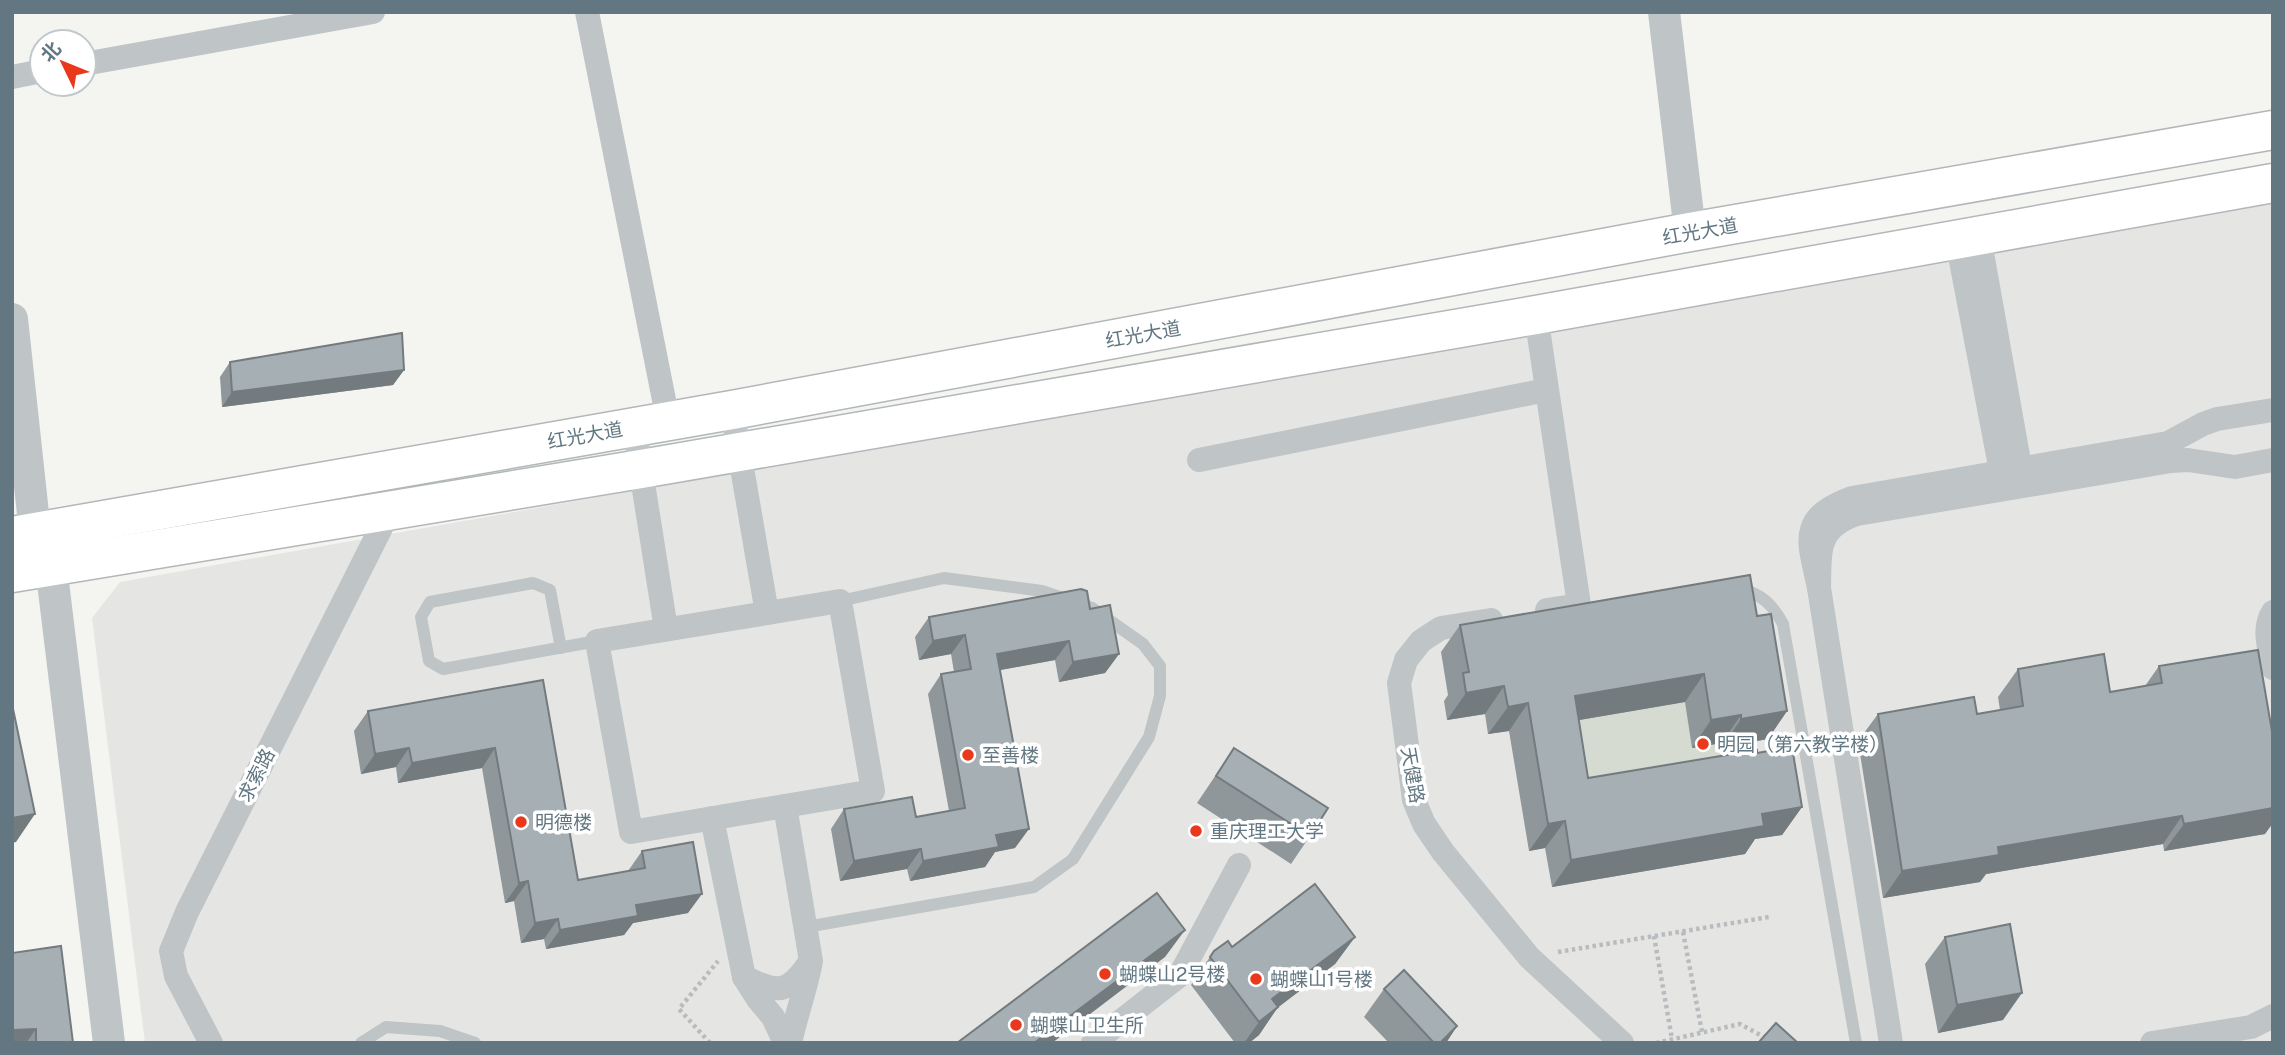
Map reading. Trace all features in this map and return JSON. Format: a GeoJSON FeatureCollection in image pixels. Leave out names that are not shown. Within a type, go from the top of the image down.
{"type":"FeatureCollection","features":[{"type":"Feature","properties":{"kind":"main road","name":"红光大道"},"geometry":{"type":"LineString","coordinates":[[20,528],[732,410],[1690,232],[2273,130]]}},
{"type":"Feature","properties":{"kind":"main road"},"geometry":{"type":"LineString","coordinates":[[12,573],[641,469],[1536,315],[2273,183]]}},
{"type":"Feature","properties":{"kind":"street"},"geometry":{"type":"LineString","coordinates":[[98,61],[373,12]]}},
{"type":"Feature","properties":{"kind":"street"},"geometry":{"type":"LineString","coordinates":[[587,12],[651,423],[641,469],[666,629]]}},
{"type":"Feature","properties":{"kind":"street"},"geometry":{"type":"LineString","coordinates":[[1664,12],[1690,232]]}},
{"type":"Feature","properties":{"kind":"street"},"geometry":{"type":"LineString","coordinates":[[1968,238],[2012,478]]}},
{"type":"Feature","properties":{"kind":"street"},"geometry":{"type":"LineString","coordinates":[[1199,460],[1546,390],[1536,315]]}},
{"type":"Feature","properties":{"kind":"street"},"geometry":{"type":"LineString","coordinates":[[12,319],[20,528]]}},
{"type":"Feature","properties":{"kind":"street","name":"天健路"},"geometry":{"type":"LineString","coordinates":[[1546,390],[1586,604],[1441,628],[1422,641],[1406,660],[1399,682],[1414,800],[1424,824],[1443,852],[1529,957],[1622,1043]]}},
{"type":"Feature","properties":{"kind":"street"},"geometry":{"type":"LineString","coordinates":[[732,410],[767,612]]}},
{"type":"Feature","properties":{"kind":"street"},"geometry":{"type":"LineString","coordinates":[[2012,478],[2168,443],[2217,419],[2273,410]]}},
{"type":"Feature","properties":{"kind":"street"},"geometry":{"type":"LineString","coordinates":[[1891,1043],[1809,537],[1812,527],[1826,510],[1852,498],[2171,460],[2235,467],[2273,460]]}},
{"type":"Feature","properties":{"kind":"street","name":"求索路"},"geometry":{"type":"LineString","coordinates":[[211,1043],[176,976],[171,951],[187,912],[390,510]]}},
{"type":"Feature","properties":{"kind":"street"},"geometry":{"type":"LineString","coordinates":[[51,566],[109,1043]]}},
{"type":"Feature","properties":{"kind":"street"},"geometry":{"type":"LineString","coordinates":[[840,601],[873,791],[631,832],[597,641],[840,601]]}},
{"type":"Feature","properties":{"kind":"street"},"geometry":{"type":"LineString","coordinates":[[2273,612],[2267,634],[2273,668]]}},
{"type":"Feature","properties":{"kind":"street"},"geometry":{"type":"LineString","coordinates":[[785,806],[811,961],[787,1043]]}},
{"type":"Feature","properties":{"kind":"street"},"geometry":{"type":"LineString","coordinates":[[712,818],[744,977],[774,1017],[787,1043]]}},
{"type":"Feature","properties":{"kind":"street"},"geometry":{"type":"LineString","coordinates":[[1093,1043],[1180,975],[1239,864]]}},
{"type":"Feature","properties":{"kind":"street"},"geometry":{"type":"LineString","coordinates":[[744,977],[765,987],[782,989],[798,979],[811,961]]}},
{"type":"Feature","properties":{"kind":"street"},"geometry":{"type":"LineString","coordinates":[[2152,1043],[2251,1027],[2273,1016]]}},
{"type":"Feature","properties":{"kind":"lane"},"geometry":{"type":"LineString","coordinates":[[806,927],[1034,887],[1073,859],[1149,737],[1160,696],[1160,666],[1143,644],[1092,608],[1042,592],[944,578],[840,601]]}},
{"type":"Feature","properties":{"kind":"lane"},"geometry":{"type":"LineString","coordinates":[[561,648],[550,590],[533,583],[429,602],[421,617],[429,661],[443,669],[561,648],[597,641]]}},
{"type":"Feature","properties":{"kind":"lane"},"geometry":{"type":"LineString","coordinates":[[1731,588],[1746,590],[1762,597],[1775,609],[1783,624],[1856,1043]]}},
{"type":"Feature","properties":{"kind":"lane"},"geometry":{"type":"LineString","coordinates":[[361,1043],[387,1027],[440,1031],[475,1043]]}},
{"type":"Feature","properties":{"kind":"path"},"geometry":{"type":"LineString","coordinates":[[1529,957],[1769,917]]}},
{"type":"Feature","properties":{"kind":"path"},"geometry":{"type":"LineString","coordinates":[[1683,932],[1702,1032]]}},
{"type":"Feature","properties":{"kind":"path"},"geometry":{"type":"LineString","coordinates":[[1654,936],[1672,1039]]}},
{"type":"Feature","properties":{"kind":"path"},"geometry":{"type":"LineString","coordinates":[[708,974],[679,1009],[710,1043]]}},
{"type":"Feature","properties":{"kind":"path"},"geometry":{"type":"LineString","coordinates":[[1656,1043],[1740,1024],[1775,1043]]}},
{"type":"Feature","properties":{"kind":"shaded area","name":"重庆理工大学"},"geometry":{"type":"Polygon","coordinates":[[[2273,202],[2273,1043],[145,1043],[92,618],[120,582],[2273,202]]]}},
{"type":"Feature","properties":{"kind":"shaded area"},"geometry":{"type":"Polygon","coordinates":[[[1712,697],[1692,748],[1722,743],[1727,779],[1569,806],[1556,724],[1712,697]]]}},
{"type":"Feature","properties":{"kind":"building"},"geometry":{"type":"Polygon","coordinates":[[[402,333],[404,370],[232,392],[230,362],[402,333]]]}},
{"type":"Feature","properties":{"kind":"building","name":"明园（第六教学楼）"},"geometry":{"type":"Polygon","coordinates":[[[1750,575],[1757,616],[1771,614],[1787,711],[1741,719],[1741,715],[1711,720],[1704,674],[1575,696],[1588,778],[1757,750],[1757,753],[1792,747],[1802,807],[1762,814],[1764,826],[1571,860],[1565,821],[1548,824],[1528,703],[1508,707],[1504,686],[1466,693],[1463,673],[1469,672],[1460,625],[1750,575]]]}},
{"type":"Feature","properties":{"kind":"building","name":"至善楼"},"geometry":{"type":"Polygon","coordinates":[[[1081,589],[1087,591],[1090,609],[1110,605],[1119,654],[1073,662],[1069,641],[997,654],[1029,829],[996,835],[999,847],[923,861],[921,849],[854,861],[844,809],[912,797],[916,817],[965,808],[941,674],[971,669],[965,635],[933,641],[929,617],[1081,589]]]}},
{"type":"Feature","properties":{"kind":"building"},"geometry":{"type":"Polygon","coordinates":[[[2258,650],[2273,737],[2273,808],[2184,824],[2182,816],[1998,847],[1999,855],[1902,871],[1878,714],[1974,697],[1977,714],[2023,706],[2018,669],[2104,654],[2110,692],[2162,683],[2159,666],[2258,650]]]}},
{"type":"Feature","properties":{"kind":"building","name":"明德楼"},"geometry":{"type":"Polygon","coordinates":[[[543,680],[578,880],[645,868],[642,851],[693,842],[702,894],[636,905],[638,916],[560,930],[558,919],[535,923],[528,881],[519,883],[495,748],[412,763],[409,748],[375,754],[368,711],[543,680]]]}},
{"type":"Feature","properties":{"kind":"building"},"geometry":{"type":"Polygon","coordinates":[[[12,704],[35,814],[12,818],[12,704]]]}},
{"type":"Feature","properties":{"kind":"building"},"geometry":{"type":"Polygon","coordinates":[[[1234,748],[1328,808],[1310,836],[1216,776],[1234,748]]]}},
{"type":"Feature","properties":{"kind":"building","name":"蝴蝶山1号楼"},"geometry":{"type":"Polygon","coordinates":[[[1315,884],[1355,937],[1272,999],[1278,1007],[1259,1022],[1210,957],[1228,941],[1232,947],[1315,884]]]}},
{"type":"Feature","properties":{"kind":"building"},"geometry":{"type":"Polygon","coordinates":[[[1157,893],[1185,930],[1034,1043],[957,1043],[1157,893]]]}},
{"type":"Feature","properties":{"kind":"building"},"geometry":{"type":"Polygon","coordinates":[[[2010,924],[2022,993],[1957,1005],[1945,937],[2010,924]]]}},
{"type":"Feature","properties":{"kind":"building"},"geometry":{"type":"Polygon","coordinates":[[[61,946],[73,1043],[36,1043],[36,1029],[12,1030],[12,953],[61,946]]]}},
{"type":"Feature","properties":{"kind":"building"},"geometry":{"type":"Polygon","coordinates":[[[1404,970],[1457,1026],[1440,1043],[1434,1043],[1384,989],[1404,970]]]}},
{"type":"Feature","properties":{"kind":"building"},"geometry":{"type":"Polygon","coordinates":[[[1776,1023],[1798,1043],[1758,1043],[1776,1023]]]}},
{"type":"Feature","properties":{"kind":"place","name":"明园（第六教学楼）"},"geometry":{"type":"Point","coordinates":[1703,744]}},
{"type":"Feature","properties":{"kind":"place","name":"至善楼"},"geometry":{"type":"Point","coordinates":[968,755]}},
{"type":"Feature","properties":{"kind":"place","name":"明德楼"},"geometry":{"type":"Point","coordinates":[521,822]}},
{"type":"Feature","properties":{"kind":"place","name":"重庆理工大学"},"geometry":{"type":"Point","coordinates":[1196,831]}},
{"type":"Feature","properties":{"kind":"place","name":"蝴蝶山2号楼"},"geometry":{"type":"Point","coordinates":[1105,974]}},
{"type":"Feature","properties":{"kind":"place","name":"蝴蝶山1号楼"},"geometry":{"type":"Point","coordinates":[1256,979]}},
{"type":"Feature","properties":{"kind":"place","name":"蝴蝶山卫生所"},"geometry":{"type":"Point","coordinates":[1016,1025]}}]}
